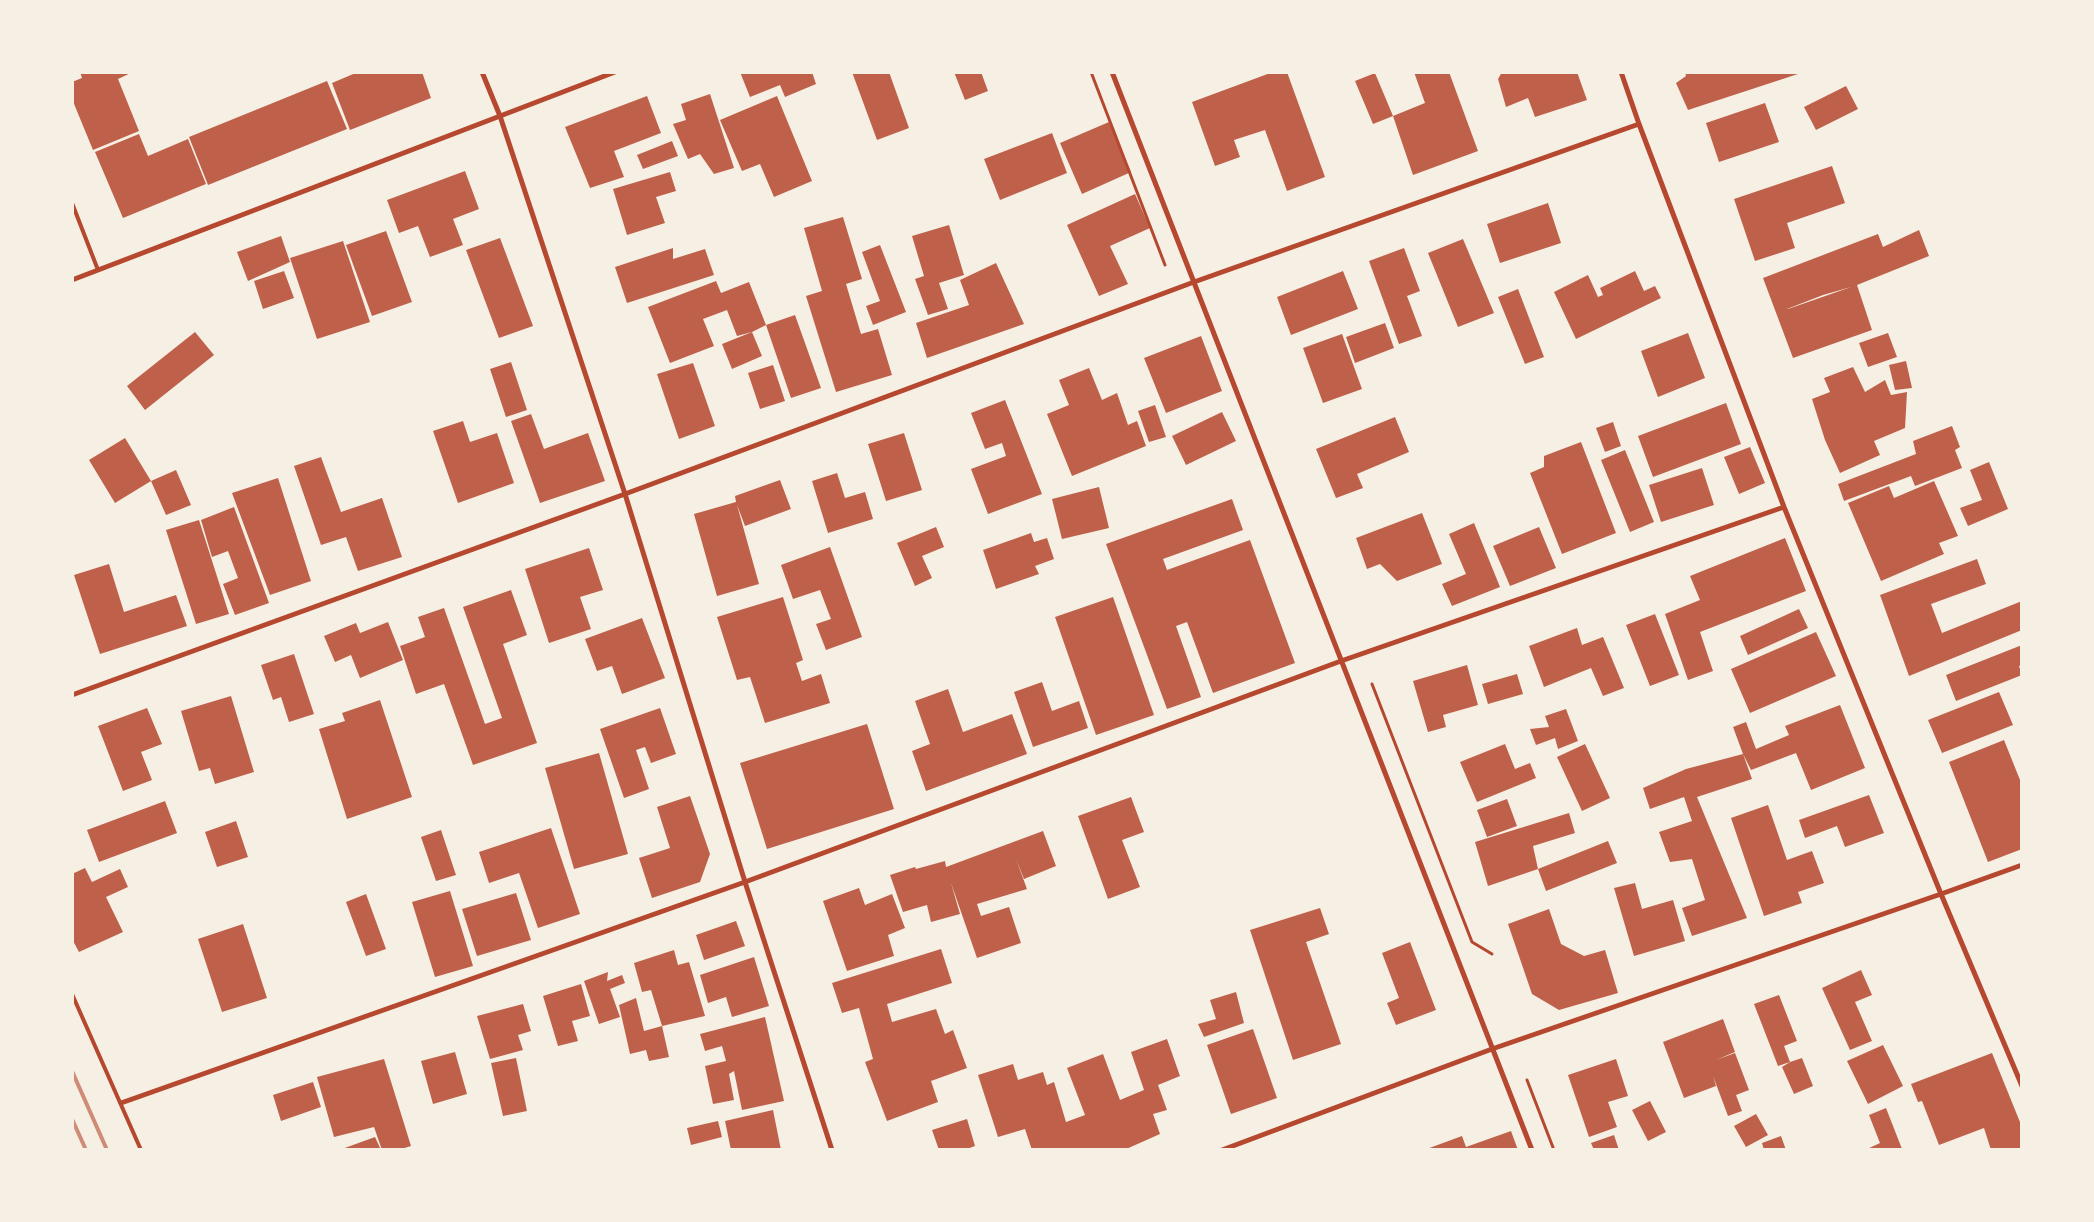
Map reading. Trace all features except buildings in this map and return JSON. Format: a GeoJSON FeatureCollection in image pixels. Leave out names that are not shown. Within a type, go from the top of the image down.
{"type":"FeatureCollection","features":[{"type":"Feature","properties":{"kind":"street"},"geometry":{"type":"LineString","coordinates":[[482,72],[500,116],[625,494],[745,882],[832,1150]]}},
{"type":"Feature","properties":{"kind":"street"},"geometry":{"type":"LineString","coordinates":[[72,280],[615,72]]}},
{"type":"Feature","properties":{"kind":"street"},"geometry":{"type":"LineString","coordinates":[[1112,72],[1532,1150]]}},
{"type":"Feature","properties":{"kind":"street"},"geometry":{"type":"LineString","coordinates":[[1621,72],[1784,507],[2022,1086]]}},
{"type":"Feature","properties":{"kind":"street"},"geometry":{"type":"LineString","coordinates":[[72,695],[625,494],[1194,282],[1639,124]]}},
{"type":"Feature","properties":{"kind":"street"},"geometry":{"type":"LineString","coordinates":[[121,1103],[745,882],[1341,661],[1784,507]]}},
{"type":"Feature","properties":{"kind":"street"},"geometry":{"type":"LineString","coordinates":[[1222,1150],[1492,1049],[2022,865]]}},
{"type":"Feature","properties":{"kind":"lane"},"geometry":{"type":"LineString","coordinates":[[72,203],[98,270]]}},
{"type":"Feature","properties":{"kind":"lane"},"geometry":{"type":"LineString","coordinates":[[72,994],[141,1150]]}},
{"type":"Feature","properties":{"kind":"path"},"geometry":{"type":"LineString","coordinates":[[1090,72],[1165,265]]}},
{"type":"Feature","properties":{"kind":"path"},"geometry":{"type":"LineString","coordinates":[[1372,684],[1472,942],[1492,954]]}},
{"type":"Feature","properties":{"kind":"path"},"geometry":{"type":"LineString","coordinates":[[1527,1080],[1554,1150]]}},
{"type":"Feature","properties":{"kind":"railway"},"geometry":{"type":"LineString","coordinates":[[72,1071],[107,1150]]}},
{"type":"Feature","properties":{"kind":"railway"},"geometry":{"type":"LineString","coordinates":[[72,1119],[86,1150]]}}]}
